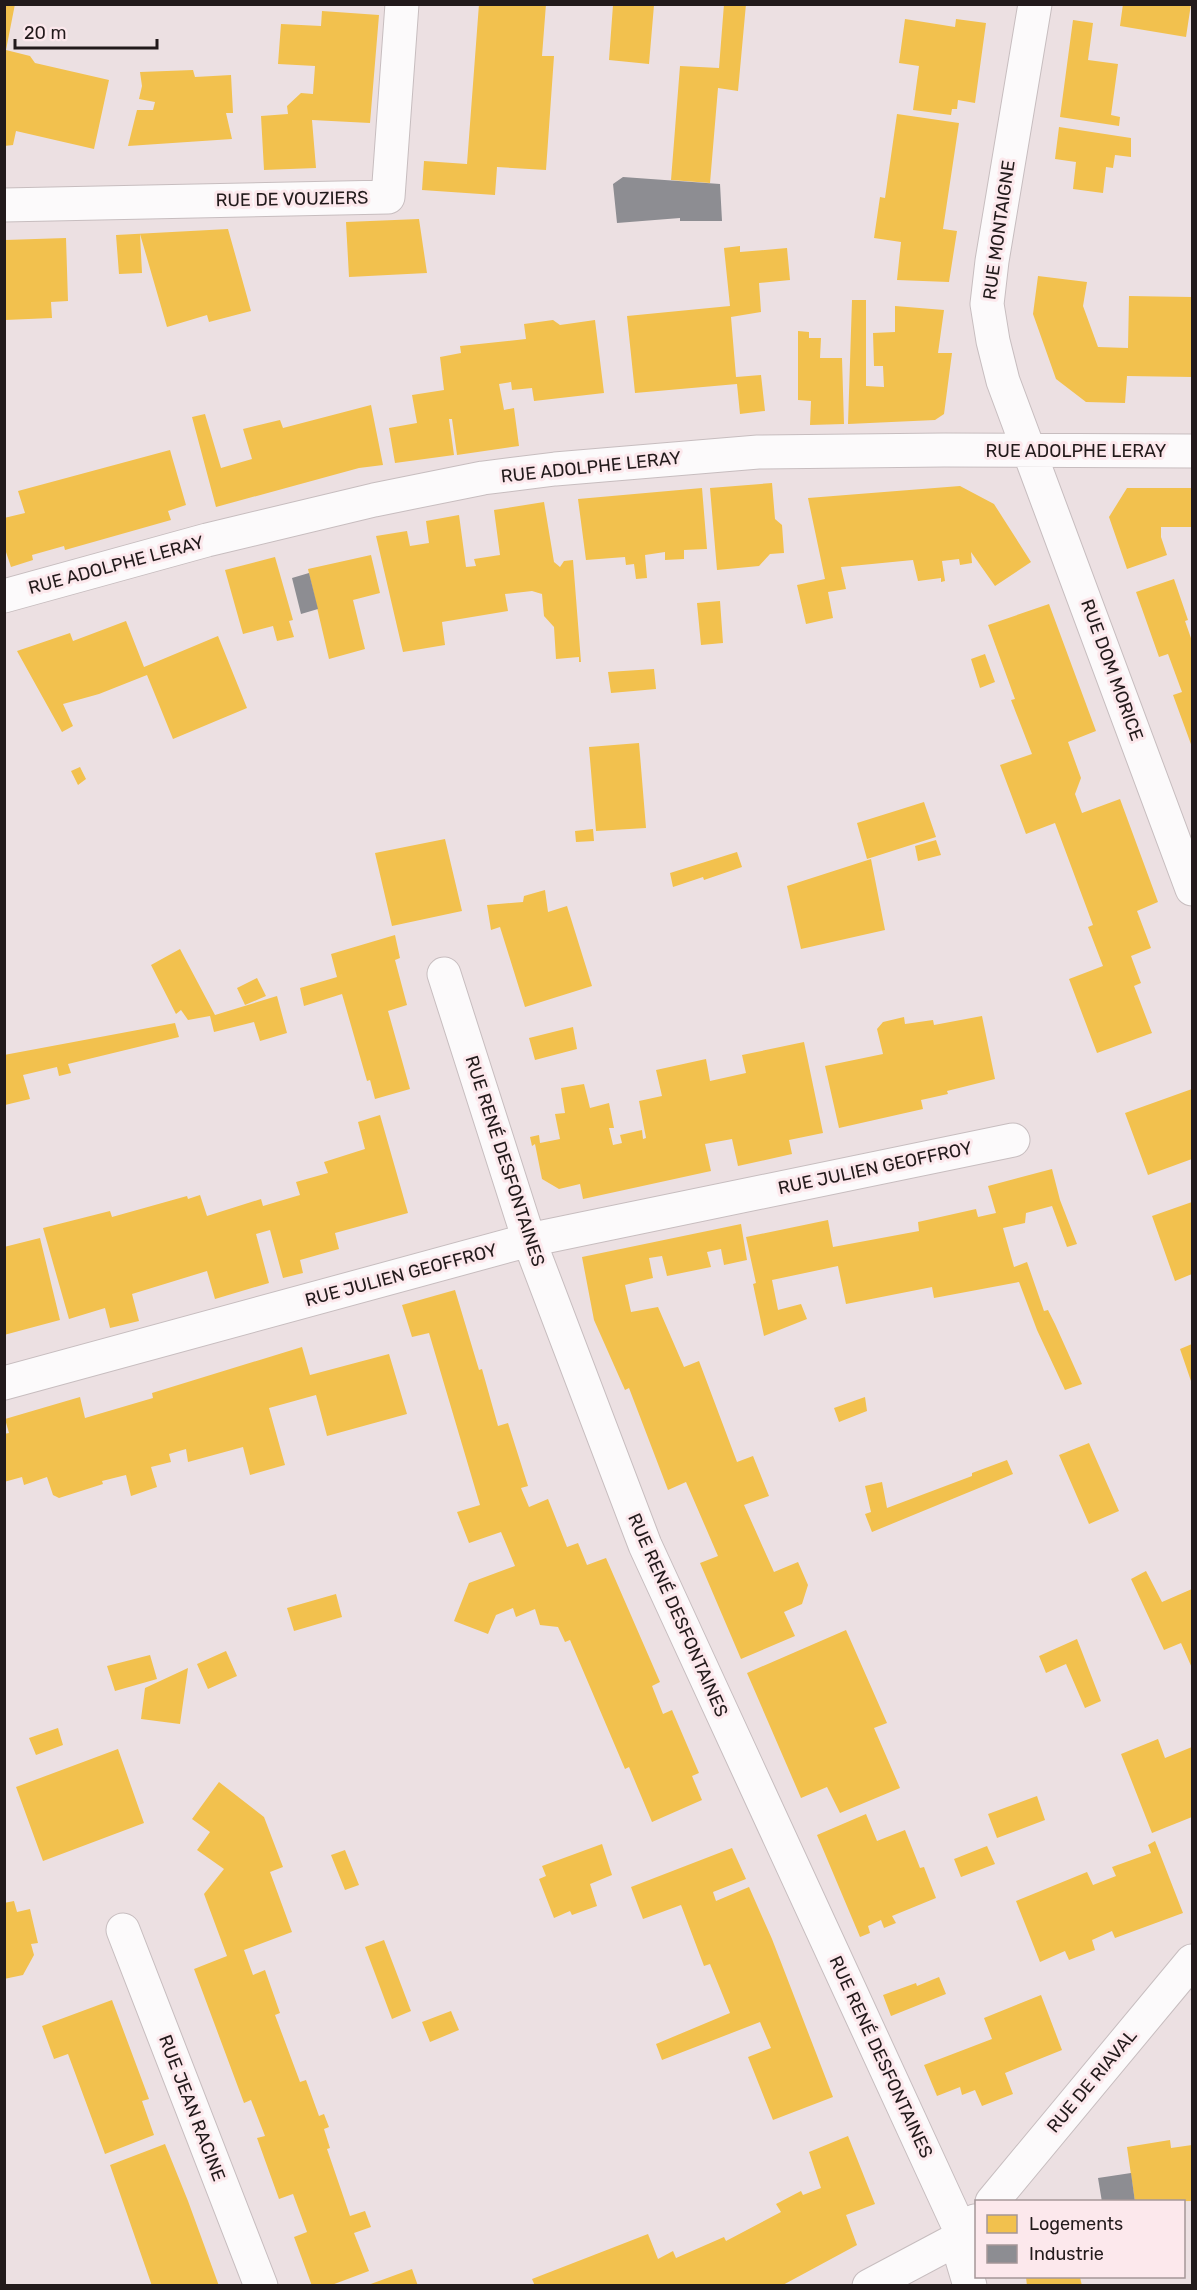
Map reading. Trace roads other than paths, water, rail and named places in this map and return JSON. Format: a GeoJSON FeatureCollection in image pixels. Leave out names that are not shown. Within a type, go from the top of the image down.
{"type":"FeatureCollection","features":[{"type":"Feature","properties":{"kind":"street","name":"RUE DE VOUZIERS"},"geometry":{"type":"LineString","coordinates":[[4,206],[387,197],[402,4]]}},
{"type":"Feature","properties":{"kind":"street","name":"RUE MONTAIGNE"},"geometry":{"type":"LineString","coordinates":[[1029,452],[1003,381],[987,304],[992,261],[1035,4]]}},
{"type":"Feature","properties":{"kind":"street","name":"RUE ADOLPHE LERAY"},"geometry":{"type":"LineString","coordinates":[[4,596],[207,540],[423,489],[483,478],[629,462],[759,452],[1192,451]]}},
{"type":"Feature","properties":{"kind":"street","name":"RUE DOM MORICE"},"geometry":{"type":"LineString","coordinates":[[1029,452],[1192,889]]}},
{"type":"Feature","properties":{"kind":"street","name":"RUE RENÉ DESFONTAINES"},"geometry":{"type":"LineString","coordinates":[[444,974],[529,1240],[645,1545],[970,2228]]}},
{"type":"Feature","properties":{"kind":"street","name":"RUE JULIEN GEOFFROY"},"geometry":{"type":"LineString","coordinates":[[4,1383],[529,1240],[1013,1140]]}},
{"type":"Feature","properties":{"kind":"street","name":"RUE JEAN RACINE"},"geometry":{"type":"LineString","coordinates":[[123,1930],[261,2286]]}},
{"type":"Feature","properties":{"kind":"street","name":"RUE DE RIAVAL"},"geometry":{"type":"LineString","coordinates":[[994,2200],[1192,1961]]}},
{"type":"Feature","properties":{"kind":"street"},"geometry":{"type":"LineString","coordinates":[[869,2286],[970,2228]]}},
{"type":"Feature","properties":{"kind":"street"},"geometry":{"type":"LineString","coordinates":[[970,2228],[963,2259],[970,2286]]}}]}
